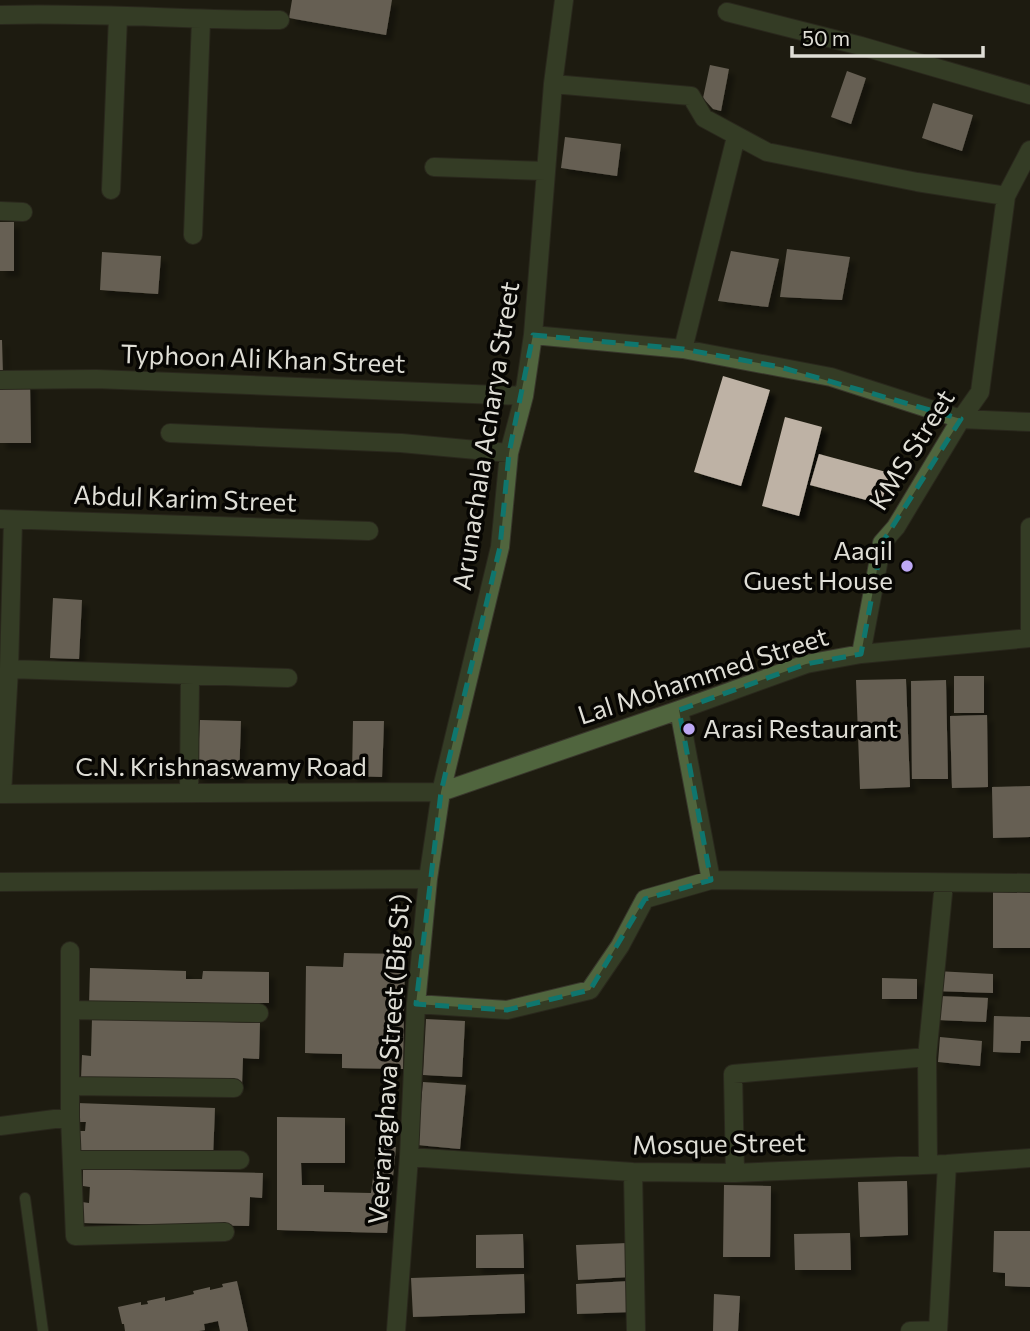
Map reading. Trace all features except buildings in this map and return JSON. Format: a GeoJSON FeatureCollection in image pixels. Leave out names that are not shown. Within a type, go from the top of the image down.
{"type":"FeatureCollection","features":[{"type":"Feature","properties":{"kind":"street","name":"Arunachala Acharya Street"},"geometry":{"type":"LineString","coordinates":[[441,792],[500,547],[509,453],[524,396],[533,335],[553,84],[564,0]]}},
{"type":"Feature","properties":{"kind":"street"},"geometry":{"type":"LineString","coordinates":[[727,12],[861,46],[1030,95]]}},
{"type":"Feature","properties":{"kind":"street"},"geometry":{"type":"LineString","coordinates":[[0,15],[280,20]]}},
{"type":"Feature","properties":{"kind":"street"},"geometry":{"type":"LineString","coordinates":[[111,190],[118,17]]}},
{"type":"Feature","properties":{"kind":"street"},"geometry":{"type":"LineString","coordinates":[[193,235],[201,20]]}},
{"type":"Feature","properties":{"kind":"street"},"geometry":{"type":"LineString","coordinates":[[553,84],[691,96],[704,118],[767,152],[1006,195]]}},
{"type":"Feature","properties":{"kind":"street"},"geometry":{"type":"LineString","coordinates":[[683,349],[736,137]]}},
{"type":"Feature","properties":{"kind":"street","name":"KMS Street"},"geometry":{"type":"LineString","coordinates":[[861,654],[882,543],[896,527],[980,392],[1006,195],[1030,150]]}},
{"type":"Feature","properties":{"kind":"street"},"geometry":{"type":"LineString","coordinates":[[434,167],[545,171]]}},
{"type":"Feature","properties":{"kind":"street"},"geometry":{"type":"LineString","coordinates":[[0,211],[23,212]]}},
{"type":"Feature","properties":{"kind":"street"},"geometry":{"type":"LineString","coordinates":[[533,335],[683,349],[831,377],[961,419],[1030,422]]}},
{"type":"Feature","properties":{"kind":"street","name":"Typhoon Ali Khan Street"},"geometry":{"type":"LineString","coordinates":[[0,380],[96,379],[524,396]]}},
{"type":"Feature","properties":{"kind":"street"},"geometry":{"type":"LineString","coordinates":[[170,433],[401,443],[509,453]]}},
{"type":"Feature","properties":{"kind":"street"},"geometry":{"type":"LineString","coordinates":[[1,794],[9,669],[6,520]]}},
{"type":"Feature","properties":{"kind":"street","name":"Abdul Karim Street"},"geometry":{"type":"LineString","coordinates":[[6,520],[369,531]]}},
{"type":"Feature","properties":{"kind":"street"},"geometry":{"type":"LineString","coordinates":[[1030,527],[1030,638]]}},
{"type":"Feature","properties":{"kind":"street","name":"Lal Mohammed Street"},"geometry":{"type":"LineString","coordinates":[[441,792],[807,664],[861,654],[1030,638]]}},
{"type":"Feature","properties":{"kind":"street"},"geometry":{"type":"LineString","coordinates":[[9,669],[288,678]]}},
{"type":"Feature","properties":{"kind":"street"},"geometry":{"type":"LineString","coordinates":[[189,793],[190,675]]}},
{"type":"Feature","properties":{"kind":"street"},"geometry":{"type":"LineString","coordinates":[[678,710],[711,880]]}},
{"type":"Feature","properties":{"kind":"street","name":"C.N. Krishnaswamy Road"},"geometry":{"type":"LineString","coordinates":[[1,794],[441,792]]}},
{"type":"Feature","properties":{"kind":"street","name":"Veeraraghava Street (Big St)"},"geometry":{"type":"LineString","coordinates":[[396,1331],[409,1157],[416,1004],[428,879],[441,792]]}},
{"type":"Feature","properties":{"kind":"street"},"geometry":{"type":"LineString","coordinates":[[0,882],[428,879]]}},
{"type":"Feature","properties":{"kind":"street"},"geometry":{"type":"LineString","coordinates":[[416,1004],[507,1010],[590,990],[620,946],[645,899],[711,880],[1030,883]]}},
{"type":"Feature","properties":{"kind":"street"},"geometry":{"type":"LineString","coordinates":[[928,1164],[927,1057],[944,883]]}},
{"type":"Feature","properties":{"kind":"street"},"geometry":{"type":"LineString","coordinates":[[70,951],[69,1117],[75,1236],[225,1232]]}},
{"type":"Feature","properties":{"kind":"street"},"geometry":{"type":"LineString","coordinates":[[70,1010],[258,1013]]}},
{"type":"Feature","properties":{"kind":"street"},"geometry":{"type":"LineString","coordinates":[[736,1173],[733,1074],[927,1057]]}},
{"type":"Feature","properties":{"kind":"street"},"geometry":{"type":"LineString","coordinates":[[69,1086],[234,1088]]}},
{"type":"Feature","properties":{"kind":"street"},"geometry":{"type":"LineString","coordinates":[[0,1126],[69,1117]]}},
{"type":"Feature","properties":{"kind":"street","name":"Mosque Street"},"geometry":{"type":"LineString","coordinates":[[409,1157],[633,1172],[736,1173],[1030,1158]]}},
{"type":"Feature","properties":{"kind":"street"},"geometry":{"type":"LineString","coordinates":[[72,1160],[240,1160]]}},
{"type":"Feature","properties":{"kind":"street"},"geometry":{"type":"LineString","coordinates":[[910,1331],[938,1330],[947,1164]]}},
{"type":"Feature","properties":{"kind":"street"},"geometry":{"type":"LineString","coordinates":[[633,1172],[636,1331]]}},
{"type":"Feature","properties":{"kind":"lane"},"geometry":{"type":"LineString","coordinates":[[25,1198],[43,1331]]}},
{"type":"Feature","properties":{"kind":"highlighted area"},"geometry":{"type":"Polygon","coordinates":[[[533,335],[683,349],[780,367],[961,419],[882,543],[861,654],[806,664],[679,710],[711,880],[645,899],[590,990],[507,1010],[416,1004],[441,792],[500,547],[509,453],[533,335]]]}},
{"type":"Feature","properties":{"kind":"place","name":"Aaqil Guest House"},"geometry":{"type":"Point","coordinates":[907,566]}},
{"type":"Feature","properties":{"kind":"place","name":"Arasi Restaurant"},"geometry":{"type":"Point","coordinates":[689,729]}}]}
